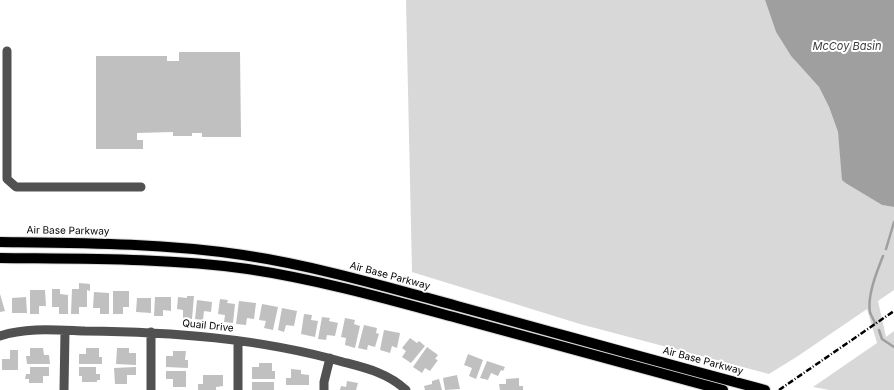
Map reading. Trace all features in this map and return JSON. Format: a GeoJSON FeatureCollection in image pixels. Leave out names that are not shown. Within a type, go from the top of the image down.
{"type":"FeatureCollection","features":[{"type":"Feature","properties":{"kind":"main road","name":"Air Base Parkway"},"geometry":{"type":"LineString","coordinates":[[0,242],[133,244],[182,247],[244,255],[298,265],[765,390]]}},
{"type":"Feature","properties":{"kind":"main road"},"geometry":{"type":"LineString","coordinates":[[0,258],[181,262],[248,269],[296,277],[364,293],[723,390]]}},
{"type":"Feature","properties":{"kind":"street"},"geometry":{"type":"LineString","coordinates":[[6,51],[7,178],[16,187],[141,187]]}},
{"type":"Feature","properties":{"kind":"street","name":"Quail Drive"},"geometry":{"type":"LineString","coordinates":[[0,336],[29,331],[151,332],[238,341],[330,358],[377,371],[394,380],[406,390]]}},
{"type":"Feature","properties":{"kind":"street"},"geometry":{"type":"LineString","coordinates":[[64,390],[65,331]]}},
{"type":"Feature","properties":{"kind":"street"},"geometry":{"type":"LineString","coordinates":[[151,332],[151,390]]}},
{"type":"Feature","properties":{"kind":"street"},"geometry":{"type":"LineString","coordinates":[[238,341],[238,390]]}},
{"type":"Feature","properties":{"kind":"street"},"geometry":{"type":"LineString","coordinates":[[324,390],[324,382],[330,358]]}},
{"type":"Feature","properties":{"kind":"shaded area"},"geometry":{"type":"Polygon","coordinates":[[[406,0],[765,0],[776,32],[791,56],[819,87],[829,107],[838,132],[847,184],[882,205],[894,207],[894,290],[878,301],[886,337],[894,331],[894,390],[829,390],[813,387],[877,343],[867,309],[769,374],[580,324],[412,272],[406,0]]]}},
{"type":"Feature","properties":{"kind":"water","name":"McCoy Basin"},"geometry":{"type":"Polygon","coordinates":[[[765,0],[894,0],[894,207],[882,205],[842,180],[838,132],[829,107],[819,87],[791,56],[776,32],[765,0]]]}},
{"type":"Feature","properties":{"kind":"building"},"geometry":{"type":"Polygon","coordinates":[[[179,52],[240,52],[241,137],[202,137],[202,133],[192,133],[192,136],[173,136],[173,132],[137,133],[137,140],[143,140],[143,149],[96,149],[96,56],[167,56],[167,61],[179,61],[179,52]]]}},
{"type":"Feature","properties":{"kind":"building"},"geometry":{"type":"Polygon","coordinates":[[[79,283],[90,284],[90,291],[87,290],[87,307],[79,307],[79,314],[71,314],[72,289],[79,289],[79,283]]]}},
{"type":"Feature","properties":{"kind":"building"},"geometry":{"type":"Polygon","coordinates":[[[52,289],[60,289],[60,294],[68,295],[68,314],[59,314],[59,307],[52,307],[52,289]]]}},
{"type":"Feature","properties":{"kind":"building"},"geometry":{"type":"Polygon","coordinates":[[[30,290],[45,290],[46,306],[39,306],[39,314],[30,314],[30,290]]]}},
{"type":"Feature","properties":{"kind":"building"},"geometry":{"type":"Polygon","coordinates":[[[113,291],[129,291],[129,307],[123,307],[123,314],[113,314],[113,291]]]}},
{"type":"Feature","properties":{"kind":"building"},"geometry":{"type":"Polygon","coordinates":[[[94,292],[109,293],[109,314],[100,314],[100,308],[93,308],[94,292]]]}},
{"type":"Feature","properties":{"kind":"building"},"geometry":{"type":"Polygon","coordinates":[[[0,294],[5,311],[0,312],[0,294]]]}},
{"type":"Feature","properties":{"kind":"building"},"geometry":{"type":"Polygon","coordinates":[[[187,296],[194,296],[192,319],[183,318],[183,310],[177,309],[178,297],[187,298],[187,296]]]}},
{"type":"Feature","properties":{"kind":"building"},"geometry":{"type":"Polygon","coordinates":[[[26,297],[27,313],[12,313],[12,298],[26,297]]]}},
{"type":"Feature","properties":{"kind":"building"},"geometry":{"type":"Polygon","coordinates":[[[155,297],[171,297],[171,311],[163,310],[163,316],[154,316],[155,297]]]}},
{"type":"Feature","properties":{"kind":"building"},"geometry":{"type":"Polygon","coordinates":[[[137,298],[151,298],[151,313],[136,312],[137,298]]]}},
{"type":"Feature","properties":{"kind":"building"},"geometry":{"type":"Polygon","coordinates":[[[220,299],[228,300],[227,303],[235,304],[233,323],[224,322],[225,315],[218,314],[220,299]]]}},
{"type":"Feature","properties":{"kind":"building"},"geometry":{"type":"Polygon","coordinates":[[[197,300],[212,302],[211,312],[204,311],[203,320],[195,319],[197,300]]]}},
{"type":"Feature","properties":{"kind":"building"},"geometry":{"type":"Polygon","coordinates":[[[239,301],[256,303],[254,319],[247,318],[246,325],[236,324],[239,301]]]}},
{"type":"Feature","properties":{"kind":"building"},"geometry":{"type":"Polygon","coordinates":[[[262,304],[278,307],[273,330],[264,328],[266,321],[259,320],[262,304]]]}},
{"type":"Feature","properties":{"kind":"building"},"geometry":{"type":"Polygon","coordinates":[[[282,308],[297,311],[294,326],[286,325],[284,332],[278,330],[282,308]]]}},
{"type":"Feature","properties":{"kind":"building"},"geometry":{"type":"Polygon","coordinates":[[[304,314],[312,315],[311,320],[318,321],[315,337],[301,334],[304,314]]]}},
{"type":"Feature","properties":{"kind":"building"},"geometry":{"type":"Polygon","coordinates":[[[322,317],[330,318],[329,321],[338,323],[335,336],[327,335],[326,340],[318,339],[322,317]]]}},
{"type":"Feature","properties":{"kind":"building"},"geometry":{"type":"Polygon","coordinates":[[[345,318],[355,320],[354,324],[360,326],[355,348],[345,345],[346,338],[341,337],[345,318]]]}},
{"type":"Feature","properties":{"kind":"building"},"geometry":{"type":"Polygon","coordinates":[[[364,325],[377,328],[376,333],[379,334],[375,347],[368,345],[367,350],[358,348],[364,325]]]}},
{"type":"Feature","properties":{"kind":"building"},"geometry":{"type":"Polygon","coordinates":[[[384,330],[400,333],[397,348],[392,346],[390,353],[380,350],[384,330]]]}},
{"type":"Feature","properties":{"kind":"building"},"geometry":{"type":"Polygon","coordinates":[[[410,338],[417,343],[419,341],[425,346],[411,363],[402,357],[406,351],[402,348],[410,338]]]}},
{"type":"Feature","properties":{"kind":"building"},"geometry":{"type":"Polygon","coordinates":[[[427,347],[438,355],[435,359],[438,360],[430,371],[425,368],[422,373],[413,367],[427,347]]]}},
{"type":"Feature","properties":{"kind":"building"},"geometry":{"type":"Polygon","coordinates":[[[30,348],[43,348],[44,355],[49,355],[50,364],[27,364],[26,356],[30,356],[30,348]]]}},
{"type":"Feature","properties":{"kind":"building"},"geometry":{"type":"Polygon","coordinates":[[[86,348],[99,348],[99,357],[102,357],[102,364],[79,364],[79,354],[86,354],[86,348]]]}},
{"type":"Feature","properties":{"kind":"building"},"geometry":{"type":"Polygon","coordinates":[[[117,348],[129,348],[129,353],[136,353],[136,365],[116,364],[117,348]]]}},
{"type":"Feature","properties":{"kind":"building"},"geometry":{"type":"Polygon","coordinates":[[[10,350],[18,350],[18,370],[2,370],[2,359],[10,359],[10,350]]]}},
{"type":"Feature","properties":{"kind":"building"},"geometry":{"type":"Polygon","coordinates":[[[173,351],[186,351],[185,360],[188,360],[188,368],[166,367],[166,356],[173,356],[173,351]]]}},
{"type":"Feature","properties":{"kind":"building"},"geometry":{"type":"Polygon","coordinates":[[[468,354],[483,360],[476,379],[469,376],[472,368],[464,365],[468,354]]]}},
{"type":"Feature","properties":{"kind":"building"},"geometry":{"type":"Polygon","coordinates":[[[487,361],[505,367],[503,371],[501,370],[498,376],[491,373],[488,380],[480,378],[487,361]]]}},
{"type":"Feature","properties":{"kind":"building"},"geometry":{"type":"Polygon","coordinates":[[[259,363],[272,363],[272,371],[275,371],[275,379],[252,379],[252,367],[259,367],[259,363]]]}},
{"type":"Feature","properties":{"kind":"building"},"geometry":{"type":"Polygon","coordinates":[[[30,367],[49,367],[49,376],[43,376],[43,383],[29,383],[29,379],[25,379],[26,374],[30,374],[30,367]]]}},
{"type":"Feature","properties":{"kind":"building"},"geometry":{"type":"Polygon","coordinates":[[[79,367],[96,367],[96,374],[100,374],[100,380],[97,380],[97,382],[82,382],[82,376],[79,376],[79,367]]]}},
{"type":"Feature","properties":{"kind":"building"},"geometry":{"type":"Polygon","coordinates":[[[136,367],[136,375],[127,375],[127,384],[115,384],[114,368],[136,367]]]}},
{"type":"Feature","properties":{"kind":"building"},"geometry":{"type":"Polygon","coordinates":[[[291,369],[301,370],[301,374],[309,375],[309,385],[286,385],[286,378],[291,378],[291,369]]]}},
{"type":"Feature","properties":{"kind":"building"},"geometry":{"type":"Polygon","coordinates":[[[166,371],[186,371],[186,387],[173,387],[173,379],[166,379],[166,371]]]}},
{"type":"Feature","properties":{"kind":"building"},"geometry":{"type":"Polygon","coordinates":[[[203,375],[223,375],[223,386],[216,387],[216,390],[198,390],[198,384],[203,384],[203,375]]]}},
{"type":"Feature","properties":{"kind":"building"},"geometry":{"type":"Polygon","coordinates":[[[457,375],[460,389],[445,390],[443,378],[457,375]]]}},
{"type":"Feature","properties":{"kind":"building"},"geometry":{"type":"Polygon","coordinates":[[[519,378],[519,386],[523,386],[523,390],[500,390],[499,384],[506,384],[506,379],[519,378]]]}},
{"type":"Feature","properties":{"kind":"building"},"geometry":{"type":"Polygon","coordinates":[[[439,379],[442,390],[425,390],[424,386],[432,384],[432,381],[439,379]]]}},
{"type":"Feature","properties":{"kind":"building"},"geometry":{"type":"Polygon","coordinates":[[[347,381],[358,383],[356,390],[340,390],[341,386],[346,387],[347,381]]]}},
{"type":"Feature","properties":{"kind":"building"},"geometry":{"type":"Polygon","coordinates":[[[252,382],[274,382],[274,390],[252,390],[252,382]]]}},
{"type":"Feature","properties":{"kind":"waterway"},"geometry":{"type":"LineString","coordinates":[[886,249],[894,222]]}},
{"type":"Feature","properties":{"kind":"waterway"},"geometry":{"type":"LineString","coordinates":[[875,323],[869,306],[873,284],[883,256]]}},
{"type":"Feature","properties":{"kind":"waterway"},"geometry":{"type":"LineString","coordinates":[[879,330],[882,339],[894,347]]}},
{"type":"Feature","properties":{"kind":"railway"},"geometry":{"type":"LineString","coordinates":[[779,390],[894,311]]}}]}
